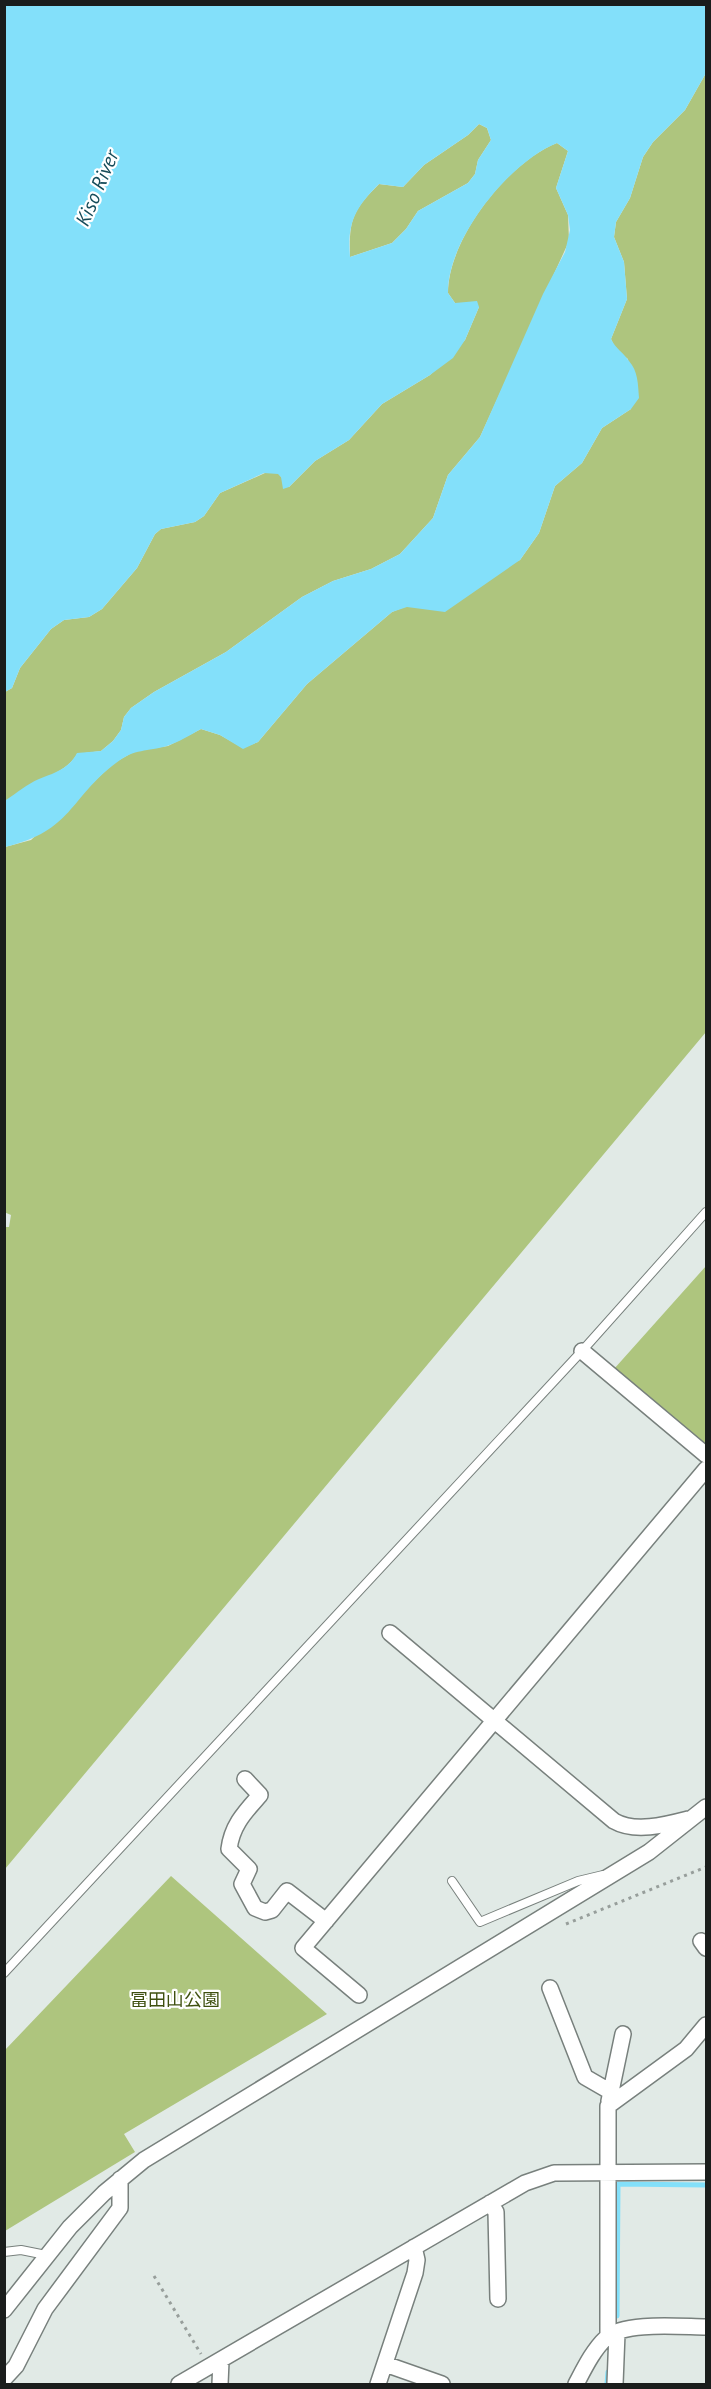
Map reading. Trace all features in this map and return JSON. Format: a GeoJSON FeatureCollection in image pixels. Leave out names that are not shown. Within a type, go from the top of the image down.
{"type":"FeatureCollection","features":[{"type":"Feature","properties":{"kind":"street"},"geometry":{"type":"LineString","coordinates":[[582,1351],[706,1455]]}},
{"type":"Feature","properties":{"kind":"street"},"geometry":{"type":"LineString","coordinates":[[359,1995],[303,1948],[706,1469]]}},
{"type":"Feature","properties":{"kind":"street"},"geometry":{"type":"LineString","coordinates":[[390,1633],[624,1827],[662,1826],[701,1812]]}},
{"type":"Feature","properties":{"kind":"street"},"geometry":{"type":"LineString","coordinates":[[245,1779],[260,1795],[241,1815],[231,1833],[229,1849],[249,1869],[242,1884],[255,1908],[265,1912],[272,1910],[287,1891],[326,1921]]}},
{"type":"Feature","properties":{"kind":"street"},"geometry":{"type":"LineString","coordinates":[[4,2310],[70,2227],[120,2179],[144,2160],[434,1985],[519,1929],[649,1852],[701,1812]]}},
{"type":"Feature","properties":{"kind":"street"},"geometry":{"type":"LineString","coordinates":[[550,1988],[585,2077],[609,2099]]}},
{"type":"Feature","properties":{"kind":"street"},"geometry":{"type":"LineString","coordinates":[[609,2099],[686,2049],[706,2025]]}},
{"type":"Feature","properties":{"kind":"street"},"geometry":{"type":"LineString","coordinates":[[615,2385],[618,2364],[612,2334],[607,2173],[609,2099],[622,2034]]}},
{"type":"Feature","properties":{"kind":"street"},"geometry":{"type":"LineString","coordinates":[[179,2385],[525,2182],[554,2173],[706,2172]]}},
{"type":"Feature","properties":{"kind":"street"},"geometry":{"type":"LineString","coordinates":[[4,2379],[16,2366],[45,2309],[120,2208],[120,2179]]}},
{"type":"Feature","properties":{"kind":"street"},"geometry":{"type":"LineString","coordinates":[[490,2203],[496,2212],[498,2299]]}},
{"type":"Feature","properties":{"kind":"street"},"geometry":{"type":"LineString","coordinates":[[378,2385],[415,2273],[417,2259],[414,2247]]}},
{"type":"Feature","properties":{"kind":"street"},"geometry":{"type":"LineString","coordinates":[[576,2385],[596,2349],[612,2334],[640,2326],[706,2327]]}},
{"type":"Feature","properties":{"kind":"street"},"geometry":{"type":"LineString","coordinates":[[215,2364],[220,2385]]}},
{"type":"Feature","properties":{"kind":"street"},"geometry":{"type":"LineString","coordinates":[[385,2364],[442,2385]]}},
{"type":"Feature","properties":{"kind":"lane"},"geometry":{"type":"LineString","coordinates":[[4,1973],[582,1351],[706,1212]]}},
{"type":"Feature","properties":{"kind":"lane"},"geometry":{"type":"LineString","coordinates":[[452,1881],[480,1922],[578,1881],[614,1873]]}},
{"type":"Feature","properties":{"kind":"lane"},"geometry":{"type":"LineString","coordinates":[[4,2252],[21,2250],[46,2255]]}},
{"type":"Feature","properties":{"kind":"path"},"geometry":{"type":"LineString","coordinates":[[560,1926],[706,1868]]}},
{"type":"Feature","properties":{"kind":"path"},"geometry":{"type":"LineString","coordinates":[[154,2276],[215,2364]]}},
{"type":"Feature","properties":{"kind":"green space"},"geometry":{"type":"Polygon","coordinates":[[[706,73],[706,1032],[5,1869],[4,1227],[9,1227],[11,1215],[4,1212],[5,847],[31,840],[114,763],[135,751],[168,746],[201,729],[220,735],[243,748],[258,742],[307,684],[392,612],[520,560],[539,533],[555,486],[582,463],[602,428],[631,409],[628,359],[616,350],[611,339],[627,299],[624,262],[614,237],[616,222],[630,198],[643,157],[653,142],[685,110],[706,73]]]}},
{"type":"Feature","properties":{"kind":"green space"},"geometry":{"type":"Polygon","coordinates":[[[479,124],[487,128],[491,140],[478,160],[475,174],[468,183],[418,211],[406,229],[392,243],[350,257],[350,234],[354,217],[363,202],[379,184],[403,187],[424,165],[468,135],[479,124]]]}},
{"type":"Feature","properties":{"kind":"green space"},"geometry":{"type":"Polygon","coordinates":[[[557,143],[568,151],[556,188],[568,215],[569,241],[480,437],[448,475],[433,518],[400,554],[371,569],[333,581],[302,597],[226,652],[154,692],[131,708],[124,717],[121,730],[101,751],[77,754],[64,768],[23,790],[5,803],[5,692],[12,688],[20,668],[51,629],[64,620],[89,617],[102,609],[137,568],[155,534],[161,529],[195,522],[204,516],[220,493],[265,473],[278,473],[289,487],[315,461],[349,440],[382,404],[430,375],[465,340],[479,307],[455,303],[448,293],[458,249],[470,227],[484,205],[519,167],[557,143]]]}},
{"type":"Feature","properties":{"kind":"green space"},"geometry":{"type":"Polygon","coordinates":[[[706,1266],[706,1449],[614,1369],[706,1266]]]}},
{"type":"Feature","properties":{"kind":"green space","name":"冨田山公園"},"geometry":{"type":"Polygon","coordinates":[[[171,1876],[327,2014],[124,2134],[135,2152],[5,2231],[5,2050],[171,1876]]]}},
{"type":"Feature","properties":{"kind":"water","name":"Kiso River"},"geometry":{"type":"Polygon","coordinates":[[[5,4],[706,5],[706,73],[685,110],[653,142],[643,157],[630,198],[616,222],[614,237],[624,262],[627,299],[611,339],[634,369],[639,398],[631,409],[602,428],[582,463],[555,486],[539,533],[520,560],[445,612],[407,607],[392,612],[307,684],[258,742],[243,749],[220,735],[201,729],[167,746],[129,755],[101,776],[58,823],[27,840],[5,847],[6,800],[30,783],[65,767],[77,753],[101,751],[121,730],[124,717],[131,708],[154,692],[226,652],[302,597],[333,581],[371,569],[400,554],[433,518],[448,475],[480,437],[543,294],[565,252],[570,230],[568,215],[556,188],[568,151],[557,143],[538,153],[501,185],[469,227],[450,272],[448,293],[455,303],[477,301],[479,307],[465,340],[453,358],[382,404],[349,440],[315,461],[289,487],[283,489],[281,477],[278,474],[264,473],[220,493],[204,516],[195,522],[161,529],[155,534],[137,568],[102,609],[89,617],[64,620],[51,629],[20,668],[12,688],[5,692],[5,4]],[[479,124],[468,135],[424,165],[403,187],[379,184],[354,217],[349,245],[350,257],[392,243],[406,229],[418,211],[468,183],[475,174],[478,160],[491,140],[487,128],[479,124]]]}},
{"type":"Feature","properties":{"kind":"waterway"},"geometry":{"type":"LineString","coordinates":[[617,2316],[618,2184],[706,2185]]}},
{"type":"Feature","properties":{"kind":"waterway"},"geometry":{"type":"LineString","coordinates":[[607,2384],[608,2372]]}}]}
